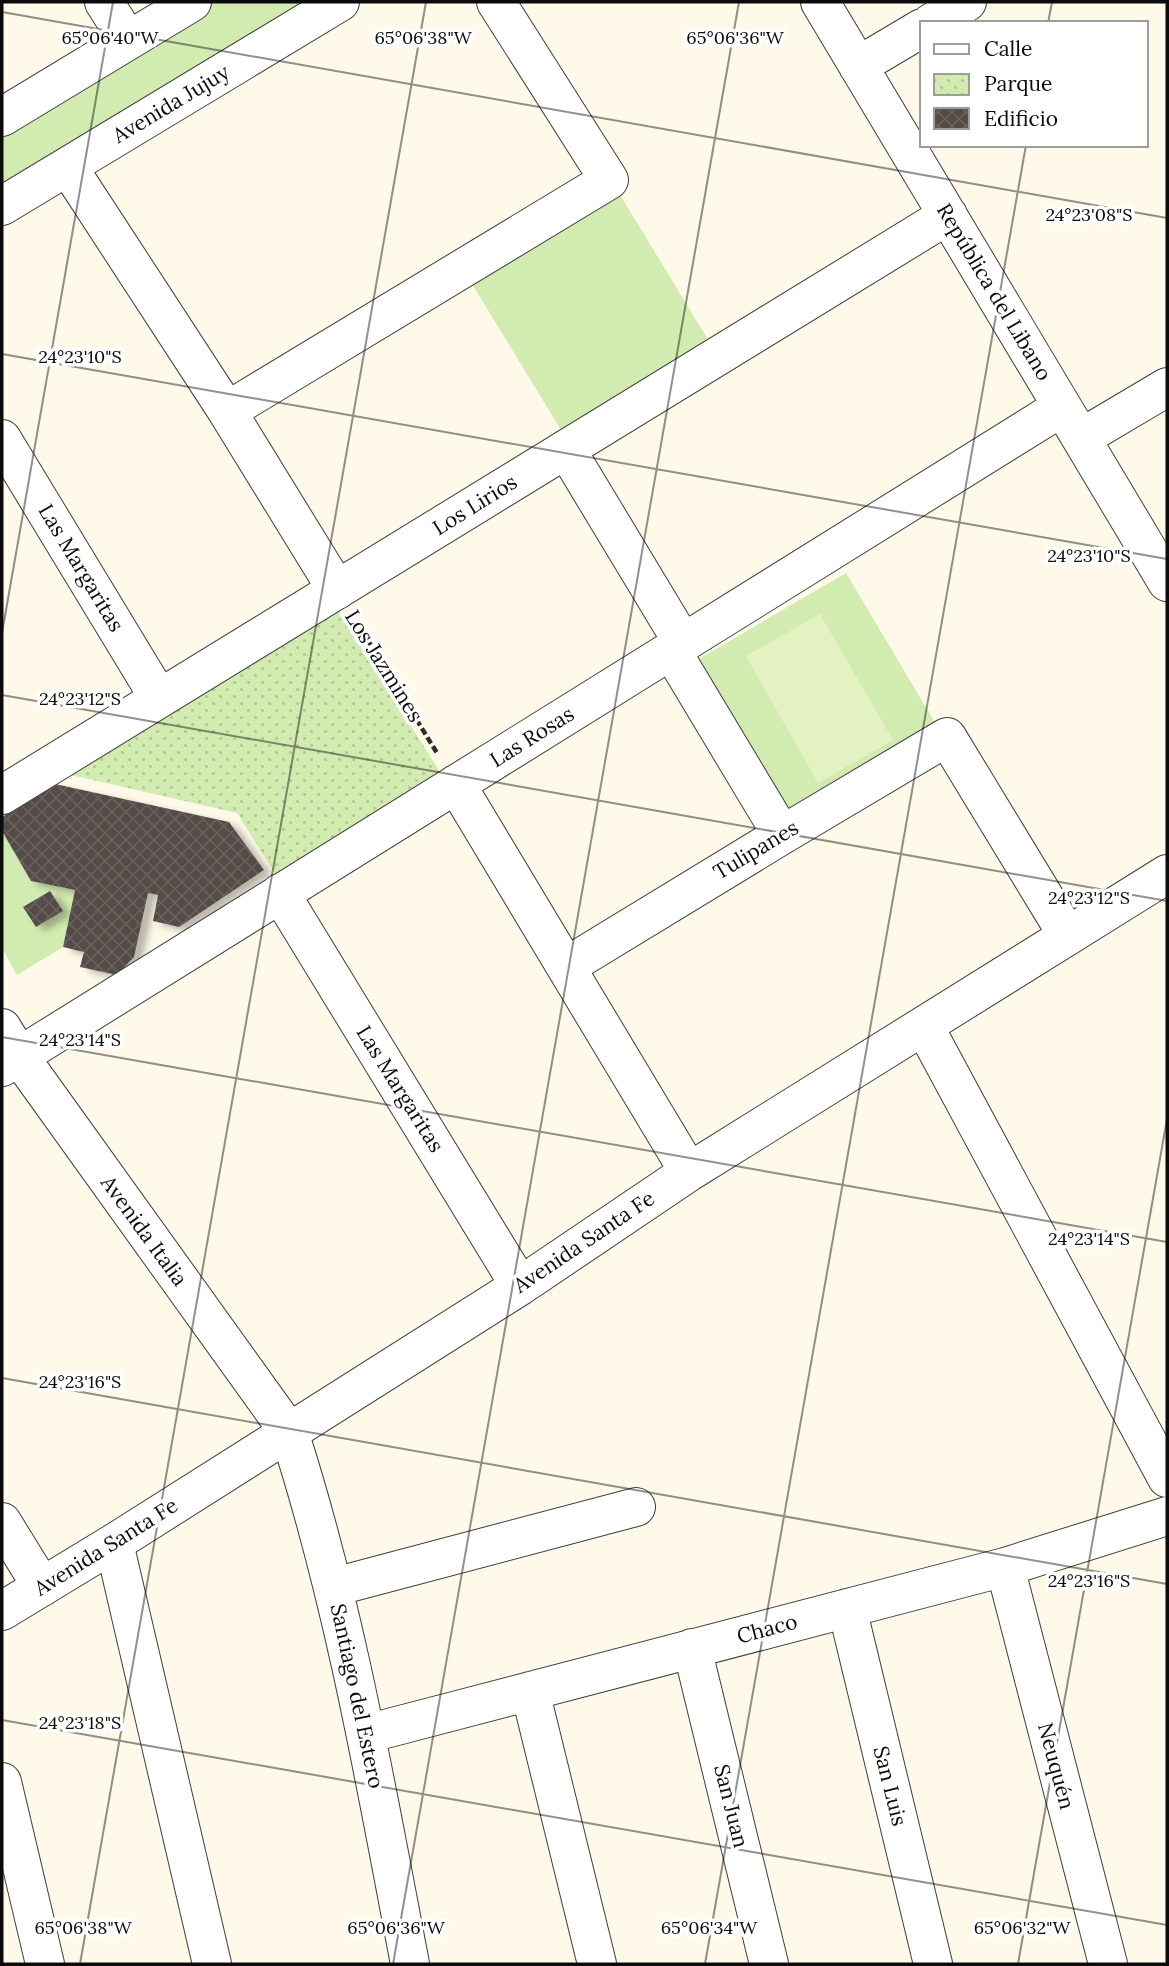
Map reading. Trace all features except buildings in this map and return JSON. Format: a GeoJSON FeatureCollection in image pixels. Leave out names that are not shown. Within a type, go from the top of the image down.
{"type":"FeatureCollection","features":[{"type":"Feature","properties":{"kind":"street"},"geometry":{"type":"LineString","coordinates":[[104,2],[128,40]]}},
{"type":"Feature","properties":{"kind":"street"},"geometry":{"type":"LineString","coordinates":[[2,117],[192,2]]}},
{"type":"Feature","properties":{"kind":"street","name":"Avenida Jujuy"},"geometry":{"type":"LineString","coordinates":[[2,206],[340,2]]}},
{"type":"Feature","properties":{"kind":"street"},"geometry":{"type":"LineString","coordinates":[[227,411],[609,180],[496,2]]}},
{"type":"Feature","properties":{"kind":"street","name":"República del Libano"},"geometry":{"type":"LineString","coordinates":[[820,2],[1167,582]]}},
{"type":"Feature","properties":{"kind":"street"},"geometry":{"type":"LineString","coordinates":[[935,21],[967,2]]}},
{"type":"Feature","properties":{"kind":"street"},"geometry":{"type":"LineString","coordinates":[[859,66],[920,29]]}},
{"type":"Feature","properties":{"kind":"street","name":"Los Jazmines"},"geometry":{"type":"LineString","coordinates":[[68,167],[227,411],[337,590]]}},
{"type":"Feature","properties":{"kind":"street","name":"Los Lirios"},"geometry":{"type":"LineString","coordinates":[[2,795],[948,215]]}},
{"type":"Feature","properties":{"kind":"street","name":"Las Rosas"},"geometry":{"type":"LineString","coordinates":[[8,1050],[280,893],[677,646],[1072,423],[1167,387]]}},
{"type":"Feature","properties":{"kind":"street","name":"Las Margaritas"},"geometry":{"type":"LineString","coordinates":[[2,439],[159,698]]}},
{"type":"Feature","properties":{"kind":"street"},"geometry":{"type":"LineString","coordinates":[[566,449],[782,835]]}},
{"type":"Feature","properties":{"kind":"street","name":"Tulipanes"},"geometry":{"type":"LineString","coordinates":[[567,966],[947,737],[1068,936]]}},
{"type":"Feature","properties":{"kind":"street"},"geometry":{"type":"LineString","coordinates":[[456,784],[689,1172]]}},
{"type":"Feature","properties":{"kind":"street","name":"Avenida Santa Fe"},"geometry":{"type":"LineString","coordinates":[[2,1612],[520,1286],[689,1172],[1167,874]]}},
{"type":"Feature","properties":{"kind":"street","name":"Las Margaritas"},"geometry":{"type":"LineString","coordinates":[[280,893],[520,1286]]}},
{"type":"Feature","properties":{"kind":"street"},"geometry":{"type":"LineString","coordinates":[[923,1026],[1167,1478]]}},
{"type":"Feature","properties":{"kind":"street","name":"Avenida Italia"},"geometry":{"type":"LineString","coordinates":[[8,1050],[289,1432]]}},
{"type":"Feature","properties":{"kind":"street","name":"Santiago del Estero"},"geometry":{"type":"LineString","coordinates":[[289,1432],[334,1587],[366,1734],[410,1964]]}},
{"type":"Feature","properties":{"kind":"street"},"geometry":{"type":"LineString","coordinates":[[334,1587],[636,1507]]}},
{"type":"Feature","properties":{"kind":"street","name":"Chaco"},"geometry":{"type":"LineString","coordinates":[[366,1734],[1005,1567],[1167,1516]]}},
{"type":"Feature","properties":{"kind":"street"},"geometry":{"type":"LineString","coordinates":[[2,1522],[42,1587]]}},
{"type":"Feature","properties":{"kind":"street"},"geometry":{"type":"LineString","coordinates":[[114,1543],[212,1964]]}},
{"type":"Feature","properties":{"kind":"street","name":"Neuquén"},"geometry":{"type":"LineString","coordinates":[[1005,1567],[1108,1964]]}},
{"type":"Feature","properties":{"kind":"street","name":"San Luis"},"geometry":{"type":"LineString","coordinates":[[847,1608],[933,1964]]}},
{"type":"Feature","properties":{"kind":"street","name":"San Juan"},"geometry":{"type":"LineString","coordinates":[[692,1648],[769,1964]]}},
{"type":"Feature","properties":{"kind":"street"},"geometry":{"type":"LineString","coordinates":[[530,1691],[597,1964]]}},
{"type":"Feature","properties":{"kind":"street"},"geometry":{"type":"LineString","coordinates":[[2,1782],[45,1964]]}},
{"type":"Feature","properties":{"kind":"path","name":"Los Jazmines"},"geometry":{"type":"LineString","coordinates":[[337,590],[456,784]]}},
{"type":"Feature","properties":{"kind":"green space"},"geometry":{"type":"Polygon","coordinates":[[[192,2],[340,2],[2,206],[2,117],[192,2]]]}},
{"type":"Feature","properties":{"kind":"green space"},"geometry":{"type":"Polygon","coordinates":[[[617,190],[709,341],[561,430],[469,279],[617,190]]]}},
{"type":"Feature","properties":{"kind":"green space"},"geometry":{"type":"Polygon","coordinates":[[[846,573],[940,731],[791,818],[697,660],[846,573]]]}},
{"type":"Feature","properties":{"kind":"green space"},"geometry":{"type":"Polygon","coordinates":[[[336,608],[440,772],[276,875],[237,813],[71,775],[336,608]]]}},
{"type":"Feature","properties":{"kind":"green space"},"geometry":{"type":"Polygon","coordinates":[[[820,614],[893,740],[818,783],[746,656],[820,614]]]}},
{"type":"Feature","properties":{"kind":"green space"},"geometry":{"type":"Polygon","coordinates":[[[2,831],[31,881],[75,890],[63,947],[17,975],[2,948],[2,831]]]}}]}
